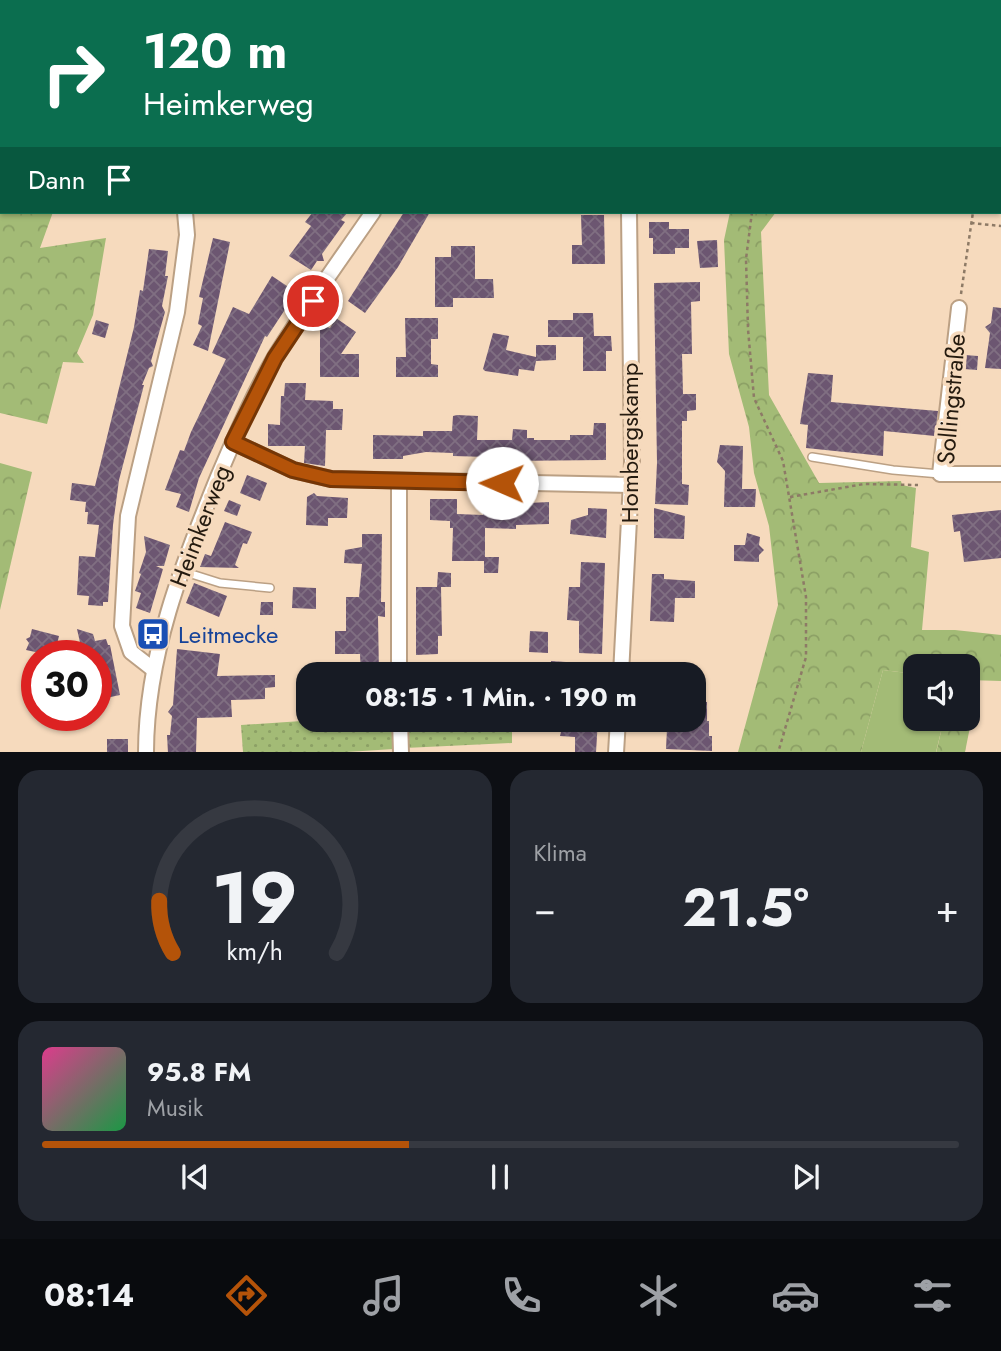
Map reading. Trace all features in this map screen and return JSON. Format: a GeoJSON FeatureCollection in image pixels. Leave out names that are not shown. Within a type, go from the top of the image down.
{"type":"FeatureCollection","features":[{"type":"Feature","properties":{"kind":"street"},"geometry":{"type":"LineString","coordinates":[[154,670],[131,652],[122,626],[128,516],[177,312],[187,235],[185,214]]}},
{"type":"Feature","properties":{"kind":"street","name":"Heimkerweg"},"geometry":{"type":"LineString","coordinates":[[146,752],[154,670],[168,611],[196,530],[233,442],[275,358],[372,214]]}},
{"type":"Feature","properties":{"kind":"street","name":"Hombergskamp"},"geometry":{"type":"LineString","coordinates":[[622,662],[631,485],[629,214]]}},
{"type":"Feature","properties":{"kind":"street","name":"Sollingstraße"},"geometry":{"type":"LineString","coordinates":[[960,307],[940,474],[1001,474]]}},
{"type":"Feature","properties":{"kind":"street"},"geometry":{"type":"LineString","coordinates":[[233,442],[312,476],[331,479],[631,485]]}},
{"type":"Feature","properties":{"kind":"street"},"geometry":{"type":"LineString","coordinates":[[398,662],[399,481]]}},
{"type":"Feature","properties":{"kind":"street"},"geometry":{"type":"LineString","coordinates":[[400,732],[401,752]]}},
{"type":"Feature","properties":{"kind":"street"},"geometry":{"type":"LineString","coordinates":[[616,752],[617,732]]}},
{"type":"Feature","properties":{"kind":"lane"},"geometry":{"type":"LineString","coordinates":[[812,457],[893,470],[940,474]]}},
{"type":"Feature","properties":{"kind":"lane"},"geometry":{"type":"LineString","coordinates":[[182,571],[220,583],[270,588]]}},
{"type":"Feature","properties":{"kind":"path"},"geometry":{"type":"LineString","coordinates":[[752,214],[746,259],[754,398],[783,461],[806,597],[806,657],[778,752]]}},
{"type":"Feature","properties":{"kind":"path"},"geometry":{"type":"LineString","coordinates":[[960,307],[973,214]]}},
{"type":"Feature","properties":{"kind":"path"},"geometry":{"type":"LineString","coordinates":[[971,223],[1001,226]]}},
{"type":"Feature","properties":{"kind":"path"},"geometry":{"type":"LineString","coordinates":[[790,497],[864,485],[918,485]]}},
{"type":"Feature","properties":{"kind":"green space"},"geometry":{"type":"Polygon","coordinates":[[[0,214],[52,214],[40,248],[106,238],[93,315],[77,353],[84,363],[63,362],[47,424],[0,413],[0,214]]]}},
{"type":"Feature","properties":{"kind":"green space"},"geometry":{"type":"Polygon","coordinates":[[[730,214],[774,214],[761,232],[769,395],[819,483],[901,481],[902,485],[916,488],[911,547],[929,552],[922,630],[1001,635],[1001,681],[980,680],[980,654],[903,654],[903,672],[883,670],[861,752],[738,752],[778,605],[769,526],[754,473],[749,427],[729,354],[724,240],[730,214]]]}},
{"type":"Feature","properties":{"kind":"green space"},"geometry":{"type":"Polygon","coordinates":[[[0,463],[32,472],[0,610],[0,463]]]}},
{"type":"Feature","properties":{"kind":"green space"},"geometry":{"type":"Polygon","coordinates":[[[883,670],[903,672],[903,731],[941,731],[936,752],[861,752],[883,670]]]}},
{"type":"Feature","properties":{"kind":"green space"},"geometry":{"type":"Polygon","coordinates":[[[296,721],[296,732],[393,732],[394,749],[243,752],[241,725],[296,721]]]}},
{"type":"Feature","properties":{"kind":"green space"},"geometry":{"type":"Polygon","coordinates":[[[941,731],[969,731],[965,752],[936,752],[941,731]]]}},
{"type":"Feature","properties":{"kind":"green space"},"geometry":{"type":"Polygon","coordinates":[[[404,732],[512,732],[512,743],[405,748],[404,732]]]}},
{"type":"Feature","properties":{"kind":"building"},"geometry":{"type":"Polygon","coordinates":[[[311,214],[346,214],[341,220],[345,222],[322,254],[324,261],[317,261],[311,270],[289,256],[311,226],[305,222],[311,214]]]}},
{"type":"Feature","properties":{"kind":"building"},"geometry":{"type":"Polygon","coordinates":[[[403,214],[429,214],[398,267],[365,313],[348,301],[403,214]]]}},
{"type":"Feature","properties":{"kind":"building"},"geometry":{"type":"Polygon","coordinates":[[[581,215],[604,215],[605,264],[572,264],[572,245],[582,245],[581,215]]]}},
{"type":"Feature","properties":{"kind":"building"},"geometry":{"type":"Polygon","coordinates":[[[649,222],[669,222],[669,229],[689,229],[689,248],[675,248],[675,254],[653,254],[649,222]]]}},
{"type":"Feature","properties":{"kind":"building"},"geometry":{"type":"Polygon","coordinates":[[[213,238],[230,242],[208,351],[193,345],[202,326],[198,324],[203,298],[199,297],[213,238]]]}},
{"type":"Feature","properties":{"kind":"building"},"geometry":{"type":"Polygon","coordinates":[[[717,240],[718,267],[700,268],[697,241],[717,240]]]}},
{"type":"Feature","properties":{"kind":"building"},"geometry":{"type":"Polygon","coordinates":[[[451,246],[475,246],[475,279],[493,279],[494,298],[453,298],[453,307],[435,307],[435,257],[451,257],[451,246]]]}},
{"type":"Feature","properties":{"kind":"building"},"geometry":{"type":"Polygon","coordinates":[[[149,249],[168,251],[165,276],[168,276],[162,306],[165,312],[151,361],[153,366],[149,368],[142,385],[119,480],[108,602],[103,602],[103,606],[88,605],[89,596],[77,595],[79,556],[95,557],[99,525],[87,524],[86,502],[70,500],[72,483],[95,486],[134,327],[140,290],[143,291],[149,249]]]}},
{"type":"Feature","properties":{"kind":"building"},"geometry":{"type":"Polygon","coordinates":[[[272,276],[296,292],[291,301],[292,307],[286,308],[267,337],[265,336],[199,478],[189,512],[176,507],[181,494],[165,490],[180,450],[184,451],[226,359],[212,353],[233,307],[249,314],[272,276]]]}},
{"type":"Feature","properties":{"kind":"building"},"geometry":{"type":"Polygon","coordinates":[[[700,282],[700,301],[691,302],[692,354],[682,354],[683,394],[696,394],[696,410],[687,411],[687,421],[682,421],[682,484],[689,485],[688,505],[655,504],[657,463],[654,283],[700,282]]]}},
{"type":"Feature","properties":{"kind":"building"},"geometry":{"type":"Polygon","coordinates":[[[993,307],[1001,308],[1001,369],[985,368],[990,333],[985,327],[991,323],[993,307]]]}},
{"type":"Feature","properties":{"kind":"building"},"geometry":{"type":"Polygon","coordinates":[[[573,313],[593,313],[594,336],[611,336],[612,351],[606,351],[606,371],[583,371],[583,337],[548,337],[548,320],[573,320],[573,313]]]}},
{"type":"Feature","properties":{"kind":"building"},"geometry":{"type":"Polygon","coordinates":[[[336,318],[356,332],[341,354],[359,354],[359,377],[320,377],[320,325],[330,328],[336,318]]]}},
{"type":"Feature","properties":{"kind":"building"},"geometry":{"type":"Polygon","coordinates":[[[405,318],[438,318],[438,339],[431,339],[431,364],[438,365],[438,377],[396,377],[396,357],[406,357],[405,318]]]}},
{"type":"Feature","properties":{"kind":"building"},"geometry":{"type":"Polygon","coordinates":[[[96,320],[109,324],[105,338],[92,334],[96,320]]]}},
{"type":"Feature","properties":{"kind":"building"},"geometry":{"type":"Polygon","coordinates":[[[493,333],[509,336],[506,350],[536,357],[536,345],[556,345],[556,360],[536,361],[534,371],[519,369],[518,376],[485,371],[483,369],[493,333]]]}},
{"type":"Feature","properties":{"kind":"building"},"geometry":{"type":"Polygon","coordinates":[[[965,355],[978,356],[977,370],[964,369],[965,355]]]}},
{"type":"Feature","properties":{"kind":"building"},"geometry":{"type":"Polygon","coordinates":[[[808,373],[833,375],[831,402],[938,411],[935,436],[884,431],[883,456],[806,448],[808,425],[800,424],[808,373]]]}},
{"type":"Feature","properties":{"kind":"building"},"geometry":{"type":"Polygon","coordinates":[[[285,383],[306,383],[305,400],[333,401],[333,409],[343,409],[342,430],[326,430],[325,466],[304,463],[305,446],[268,446],[268,424],[280,425],[281,396],[284,396],[285,383]]]}},
{"type":"Feature","properties":{"kind":"building"},"geometry":{"type":"Polygon","coordinates":[[[453,416],[478,416],[477,440],[512,440],[513,429],[527,430],[527,438],[534,440],[570,440],[570,435],[593,435],[594,423],[606,423],[606,460],[506,461],[506,471],[486,471],[487,457],[453,456],[453,453],[426,452],[403,456],[403,459],[373,459],[373,435],[423,436],[423,431],[452,431],[453,416]]]}},
{"type":"Feature","properties":{"kind":"building"},"geometry":{"type":"Polygon","coordinates":[[[720,445],[743,446],[742,489],[756,489],[755,507],[724,507],[725,471],[717,462],[720,445]]]}},
{"type":"Feature","properties":{"kind":"building"},"geometry":{"type":"Polygon","coordinates":[[[247,475],[267,483],[260,501],[240,493],[247,475]]]}},
{"type":"Feature","properties":{"kind":"building"},"geometry":{"type":"Polygon","coordinates":[[[314,493],[317,496],[348,498],[347,518],[328,518],[328,526],[306,525],[307,497],[314,493]]]}},
{"type":"Feature","properties":{"kind":"building"},"geometry":{"type":"Polygon","coordinates":[[[430,499],[457,499],[457,514],[483,515],[483,500],[508,500],[508,504],[549,502],[549,524],[516,525],[516,529],[485,528],[485,557],[499,557],[498,573],[484,573],[484,561],[452,561],[453,528],[450,528],[450,521],[430,520],[430,499]]]}},
{"type":"Feature","properties":{"kind":"building"},"geometry":{"type":"Polygon","coordinates":[[[229,500],[241,505],[237,516],[224,511],[229,500]]]}},
{"type":"Feature","properties":{"kind":"building"},"geometry":{"type":"Polygon","coordinates":[[[588,508],[607,509],[606,538],[570,534],[571,520],[588,515],[588,508]]]}},
{"type":"Feature","properties":{"kind":"building"},"geometry":{"type":"Polygon","coordinates":[[[654,508],[685,516],[684,539],[654,538],[654,508]]]}},
{"type":"Feature","properties":{"kind":"building"},"geometry":{"type":"Polygon","coordinates":[[[1001,510],[1001,558],[964,562],[960,531],[954,532],[952,515],[1001,510]]]}},
{"type":"Feature","properties":{"kind":"building"},"geometry":{"type":"Polygon","coordinates":[[[225,522],[252,532],[247,544],[243,543],[235,565],[239,568],[200,567],[205,554],[211,556],[225,522]]]}},
{"type":"Feature","properties":{"kind":"building"},"geometry":{"type":"Polygon","coordinates":[[[747,533],[760,537],[759,545],[764,550],[759,555],[759,562],[734,561],[734,545],[745,545],[747,533]]]}},
{"type":"Feature","properties":{"kind":"building"},"geometry":{"type":"Polygon","coordinates":[[[362,534],[382,534],[381,602],[385,602],[385,617],[378,616],[379,662],[360,662],[360,654],[335,654],[335,631],[346,631],[346,597],[359,597],[362,564],[344,563],[345,550],[362,547],[362,534]]]}},
{"type":"Feature","properties":{"kind":"building"},"geometry":{"type":"Polygon","coordinates":[[[144,536],[170,545],[164,566],[156,566],[163,569],[150,613],[136,608],[141,593],[135,591],[146,552],[144,536]]]}},
{"type":"Feature","properties":{"kind":"building"},"geometry":{"type":"Polygon","coordinates":[[[581,562],[605,563],[602,654],[579,653],[579,621],[567,620],[569,587],[580,587],[581,562]]]}},
{"type":"Feature","properties":{"kind":"building"},"geometry":{"type":"Polygon","coordinates":[[[438,572],[451,573],[451,587],[441,587],[442,636],[438,636],[438,654],[416,655],[416,587],[437,587],[438,572]]]}},
{"type":"Feature","properties":{"kind":"building"},"geometry":{"type":"Polygon","coordinates":[[[652,574],[664,574],[664,579],[695,581],[695,598],[675,598],[674,622],[650,621],[652,574]]]}},
{"type":"Feature","properties":{"kind":"building"},"geometry":{"type":"Polygon","coordinates":[[[194,583],[227,596],[219,617],[186,603],[194,583]]]}},
{"type":"Feature","properties":{"kind":"building"},"geometry":{"type":"Polygon","coordinates":[[[293,587],[316,588],[316,609],[292,608],[293,587]]]}},
{"type":"Feature","properties":{"kind":"building"},"geometry":{"type":"Polygon","coordinates":[[[261,602],[273,602],[273,615],[260,615],[261,602]]]}},
{"type":"Feature","properties":{"kind":"building"},"geometry":{"type":"Polygon","coordinates":[[[32,629],[59,636],[58,640],[26,639],[30,637],[32,629]]]}},
{"type":"Feature","properties":{"kind":"building"},"geometry":{"type":"Polygon","coordinates":[[[77,629],[93,634],[95,640],[79,640],[77,629]]]}},
{"type":"Feature","properties":{"kind":"building"},"geometry":{"type":"Polygon","coordinates":[[[530,631],[548,632],[548,653],[529,652],[530,631]]]}},
{"type":"Feature","properties":{"kind":"building"},"geometry":{"type":"Polygon","coordinates":[[[177,649],[220,654],[217,676],[275,675],[275,687],[265,688],[265,699],[231,700],[232,717],[197,718],[196,752],[168,752],[167,735],[170,735],[172,716],[168,712],[173,705],[177,649]]]}},
{"type":"Feature","properties":{"kind":"building"},"geometry":{"type":"Polygon","coordinates":[[[112,655],[120,695],[112,697],[112,655]]]}},
{"type":"Feature","properties":{"kind":"building"},"geometry":{"type":"Polygon","coordinates":[[[707,702],[712,751],[666,749],[667,732],[706,732],[707,702]]]}},
{"type":"Feature","properties":{"kind":"building"},"geometry":{"type":"Polygon","coordinates":[[[561,732],[597,732],[596,752],[575,752],[575,737],[560,736],[561,732]]]}},
{"type":"Feature","properties":{"kind":"building"},"geometry":{"type":"Polygon","coordinates":[[[107,739],[128,739],[128,752],[107,752],[107,739]]]}},
{"type":"Feature","properties":{"kind":"place","name":"Leitmecke"},"geometry":{"type":"Point","coordinates":[153,634]}},
{"type":"Feature","properties":{"kind":"route"},"geometry":{"type":"LineString","coordinates":[[313,301],[275,358],[233,442],[293,470],[331,479],[502,483]]}}]}
